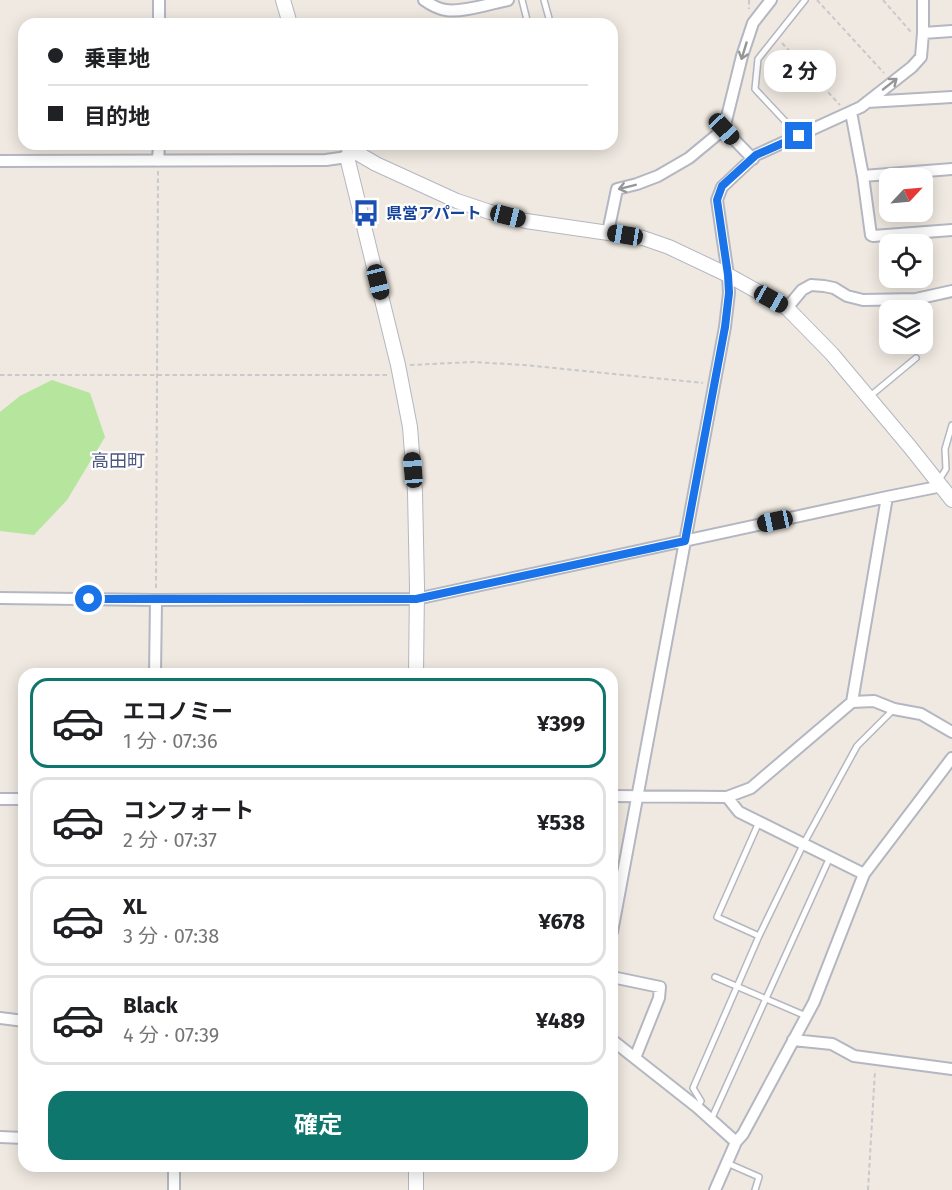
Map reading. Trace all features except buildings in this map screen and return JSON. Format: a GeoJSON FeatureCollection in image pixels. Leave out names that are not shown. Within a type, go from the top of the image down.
{"type":"FeatureCollection","features":[{"type":"Feature","properties":{"kind":"street"},"geometry":{"type":"LineString","coordinates":[[159,0],[159,18]]}},
{"type":"Feature","properties":{"kind":"street"},"geometry":{"type":"LineString","coordinates":[[283,0],[288,18]]}},
{"type":"Feature","properties":{"kind":"street"},"geometry":{"type":"LineString","coordinates":[[424,0],[432,6],[446,10],[459,10],[508,0]]}},
{"type":"Feature","properties":{"kind":"street"},"geometry":{"type":"LineString","coordinates":[[608,232],[617,189],[658,176],[689,158],[724,129],[742,56],[753,23],[771,0]]}},
{"type":"Feature","properties":{"kind":"street"},"geometry":{"type":"LineString","coordinates":[[618,899],[725,327],[729,293],[728,275],[717,200],[722,186],[756,155],[861,107],[912,67],[921,57],[923,0]]}},
{"type":"Feature","properties":{"kind":"street"},"geometry":{"type":"LineString","coordinates":[[923,33],[952,31]]}},
{"type":"Feature","properties":{"kind":"street"},"geometry":{"type":"LineString","coordinates":[[867,102],[952,97]]}},
{"type":"Feature","properties":{"kind":"street"},"geometry":{"type":"LineString","coordinates":[[850,113],[863,176],[871,235],[952,230]]}},
{"type":"Feature","properties":{"kind":"street"},"geometry":{"type":"LineString","coordinates":[[724,129],[753,159]]}},
{"type":"Feature","properties":{"kind":"street"},"geometry":{"type":"LineString","coordinates":[[158,161],[159,150]]}},
{"type":"Feature","properties":{"kind":"street"},"geometry":{"type":"LineString","coordinates":[[348,150],[457,201],[490,212],[526,221],[643,238],[669,247],[728,275],[787,308],[832,354],[944,485],[952,500]]}},
{"type":"Feature","properties":{"kind":"street"},"geometry":{"type":"LineString","coordinates":[[0,161],[326,160],[348,150]]}},
{"type":"Feature","properties":{"kind":"street"},"geometry":{"type":"LineString","coordinates":[[348,150],[410,427],[416,492],[416,668]]}},
{"type":"Feature","properties":{"kind":"street"},"geometry":{"type":"LineString","coordinates":[[863,176],[952,170]]}},
{"type":"Feature","properties":{"kind":"street"},"geometry":{"type":"LineString","coordinates":[[787,308],[802,290],[811,285],[834,288],[847,296],[863,300],[916,299],[952,291]]}},
{"type":"Feature","properties":{"kind":"street"},"geometry":{"type":"LineString","coordinates":[[0,598],[416,599],[944,485]]}},
{"type":"Feature","properties":{"kind":"street"},"geometry":{"type":"LineString","coordinates":[[852,702],[887,496]]}},
{"type":"Feature","properties":{"kind":"street"},"geometry":{"type":"LineString","coordinates":[[155,668],[156,600]]}},
{"type":"Feature","properties":{"kind":"street"},"geometry":{"type":"LineString","coordinates":[[618,796],[727,797],[751,788],[852,702],[874,701],[894,709],[921,714],[952,732]]}},
{"type":"Feature","properties":{"kind":"street"},"geometry":{"type":"LineString","coordinates":[[715,1190],[736,1142],[749,1123],[814,1002],[864,874],[952,758]]}},
{"type":"Feature","properties":{"kind":"street"},"geometry":{"type":"LineString","coordinates":[[727,797],[739,812],[864,874]]}},
{"type":"Feature","properties":{"kind":"street"},"geometry":{"type":"LineString","coordinates":[[0,799],[18,799]]}},
{"type":"Feature","properties":{"kind":"street"},"geometry":{"type":"LineString","coordinates":[[618,978],[660,987],[659,998],[634,1058]]}},
{"type":"Feature","properties":{"kind":"street"},"geometry":{"type":"LineString","coordinates":[[0,1017],[18,1020]]}},
{"type":"Feature","properties":{"kind":"street"},"geometry":{"type":"LineString","coordinates":[[793,1040],[832,1044],[854,1056],[952,1069]]}},
{"type":"Feature","properties":{"kind":"street"},"geometry":{"type":"LineString","coordinates":[[618,1045],[697,1107],[736,1142]]}},
{"type":"Feature","properties":{"kind":"street"},"geometry":{"type":"LineString","coordinates":[[0,1137],[18,1138]]}},
{"type":"Feature","properties":{"kind":"street"},"geometry":{"type":"LineString","coordinates":[[174,1172],[174,1190]]}},
{"type":"Feature","properties":{"kind":"street"},"geometry":{"type":"LineString","coordinates":[[416,1172],[416,1190]]}},
{"type":"Feature","properties":{"kind":"lane"},"geometry":{"type":"LineString","coordinates":[[522,0],[526,18]]}},
{"type":"Feature","properties":{"kind":"lane"},"geometry":{"type":"LineString","coordinates":[[544,0],[549,18]]}},
{"type":"Feature","properties":{"kind":"lane"},"geometry":{"type":"LineString","coordinates":[[799,136],[755,89],[758,59],[805,0]]}},
{"type":"Feature","properties":{"kind":"lane"},"geometry":{"type":"LineString","coordinates":[[868,397],[916,358]]}},
{"type":"Feature","properties":{"kind":"lane"},"geometry":{"type":"LineString","coordinates":[[944,485],[945,449],[952,425]]}},
{"type":"Feature","properties":{"kind":"lane"},"geometry":{"type":"LineString","coordinates":[[697,1107],[701,1101],[693,1088],[759,936],[804,843],[857,746],[894,709]]}},
{"type":"Feature","properties":{"kind":"lane"},"geometry":{"type":"LineString","coordinates":[[759,822],[717,917],[759,936]]}},
{"type":"Feature","properties":{"kind":"lane"},"geometry":{"type":"LineString","coordinates":[[711,1120],[830,857]]}},
{"type":"Feature","properties":{"kind":"lane"},"geometry":{"type":"LineString","coordinates":[[715,977],[806,1016]]}},
{"type":"Feature","properties":{"kind":"lane"},"geometry":{"type":"LineString","coordinates":[[727,1163],[759,1177],[755,1190]]}},
{"type":"Feature","properties":{"kind":"path"},"geometry":{"type":"LineString","coordinates":[[817,0],[892,82]]}},
{"type":"Feature","properties":{"kind":"path"},"geometry":{"type":"LineString","coordinates":[[883,0],[913,34],[923,33]]}},
{"type":"Feature","properties":{"kind":"path"},"geometry":{"type":"LineString","coordinates":[[776,37],[850,113]]}},
{"type":"Feature","properties":{"kind":"path"},"geometry":{"type":"LineString","coordinates":[[156,600],[158,161]]}},
{"type":"Feature","properties":{"kind":"path"},"geometry":{"type":"LineString","coordinates":[[0,375],[371,376],[399,370],[473,362],[715,384]]}},
{"type":"Feature","properties":{"kind":"path"},"geometry":{"type":"LineString","coordinates":[[868,1190],[876,1060]]}},
{"type":"Feature","properties":{"kind":"green space"},"geometry":{"type":"Polygon","coordinates":[[[52,380],[90,393],[105,437],[67,500],[34,535],[0,531],[0,412],[20,396],[52,380]]]}},
{"type":"Feature","properties":{"kind":"place","name":"県営アパート"},"geometry":{"type":"Point","coordinates":[366,213]}},
{"type":"Feature","properties":{"kind":"district","name":"高田町"},"geometry":{"type":"Point","coordinates":[118,461]}},
{"type":"Feature","properties":{"kind":"route"},"geometry":{"type":"LineString","coordinates":[[89,599],[416,599],[685,541],[725,327],[729,293],[717,200],[722,186],[756,155],[799,136]]}}]}
